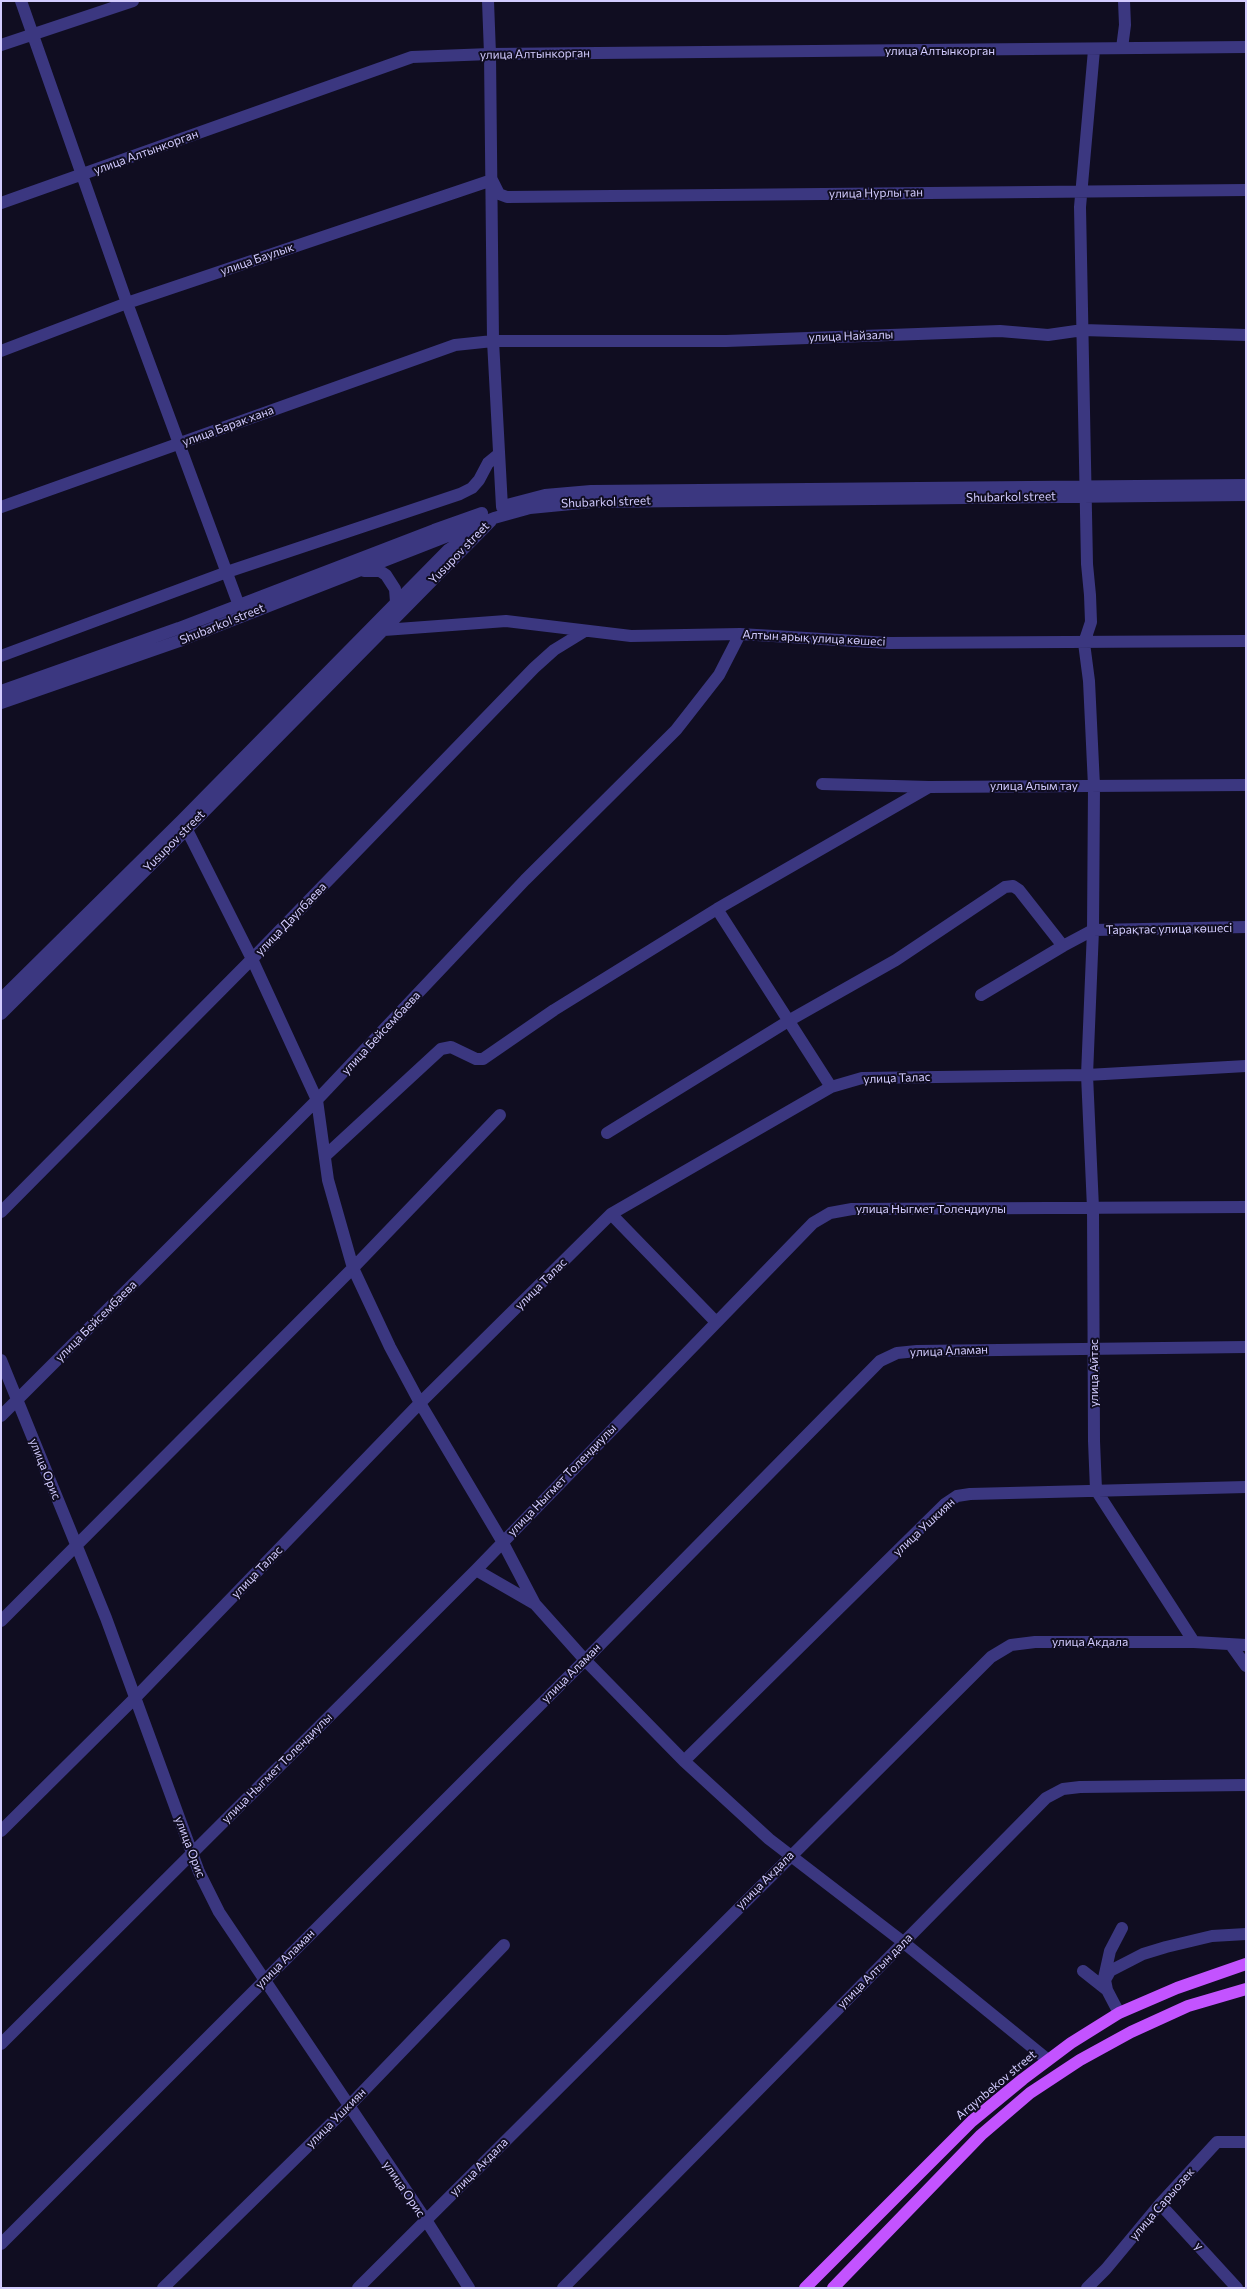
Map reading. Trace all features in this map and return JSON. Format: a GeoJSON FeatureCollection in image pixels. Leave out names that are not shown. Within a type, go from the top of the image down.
{"type":"FeatureCollection","features":[{"type":"Feature","properties":{"kind":"main road","name":"Arqynbekov street"},"geometry":{"type":"LineString","coordinates":[[805,2288],[986,2110],[1048,2060],[1119,2013],[1177,1988],[1246,1964]]}},
{"type":"Feature","properties":{"kind":"main road"},"geometry":{"type":"LineString","coordinates":[[832,2288],[981,2135],[1030,2093],[1080,2060],[1131,2032],[1188,2006],[1246,1989]]}},
{"type":"Feature","properties":{"kind":"main road"},"geometry":{"type":"LineString","coordinates":[[986,2110],[997,2121]]}},
{"type":"Feature","properties":{"kind":"street"},"geometry":{"type":"LineString","coordinates":[[21,1],[127,303],[241,610]]}},
{"type":"Feature","properties":{"kind":"street"},"geometry":{"type":"LineString","coordinates":[[1,45],[33,36],[133,1]]}},
{"type":"Feature","properties":{"kind":"street"},"geometry":{"type":"LineString","coordinates":[[488,1],[493,341],[502,507],[494,518]]}},
{"type":"Feature","properties":{"kind":"street"},"geometry":{"type":"LineString","coordinates":[[1122,48],[1124,1]]}},
{"type":"Feature","properties":{"kind":"street","name":"улица Алтынкорган"},"geometry":{"type":"LineString","coordinates":[[1,203],[412,57],[490,54],[1246,48]]}},
{"type":"Feature","properties":{"kind":"street"},"geometry":{"type":"LineString","coordinates":[[1084,643],[1091,622],[1086,492],[1080,207],[1083,191],[1094,50]]}},
{"type":"Feature","properties":{"kind":"street","name":"улица Нурлы тан"},"geometry":{"type":"LineString","coordinates":[[492,180],[499,194],[507,197],[1246,190]]}},
{"type":"Feature","properties":{"kind":"street","name":"улица Баулык"},"geometry":{"type":"LineString","coordinates":[[1,351],[127,303],[492,180]]}},
{"type":"Feature","properties":{"kind":"street","name":"улица Найзалы"},"geometry":{"type":"LineString","coordinates":[[455,345],[493,341],[726,341],[1000,331],[1048,335],[1083,330],[1246,335]]}},
{"type":"Feature","properties":{"kind":"street","name":"улица Барак хана"},"geometry":{"type":"LineString","coordinates":[[1,508],[455,345]]}},
{"type":"Feature","properties":{"kind":"street"},"geometry":{"type":"LineString","coordinates":[[1,656],[227,572],[460,494],[472,488],[479,480],[488,463],[499,454]]}},
{"type":"Feature","properties":{"kind":"street","name":"Shubarkol street"},"geometry":{"type":"LineString","coordinates":[[1,691],[179,628],[241,610],[352,573],[494,518],[530,508],[592,502],[1086,492],[1246,485]]}},
{"type":"Feature","properties":{"kind":"street","name":"Shubarkol street"},"geometry":{"type":"LineString","coordinates":[[1,704],[182,640],[241,610],[434,530],[545,495],[591,491],[1086,492],[1246,495]]}},
{"type":"Feature","properties":{"kind":"street","name":"Yusupov street"},"geometry":{"type":"LineString","coordinates":[[1,1014],[396,602],[448,550],[494,518]]}},
{"type":"Feature","properties":{"kind":"street","name":"Yusupov street"},"geometry":{"type":"LineString","coordinates":[[1,999],[184,825],[384,630],[494,518]]}},
{"type":"Feature","properties":{"kind":"street"},"geometry":{"type":"LineString","coordinates":[[352,573],[370,570],[380,571],[386,575],[395,589],[396,602]]}},
{"type":"Feature","properties":{"kind":"street","name":"Алтын арық улица көшесі"},"geometry":{"type":"LineString","coordinates":[[384,630],[506,620],[631,636],[740,634],[889,643],[1246,641]]}},
{"type":"Feature","properties":{"kind":"street","name":"улица Даулбаева"},"geometry":{"type":"LineString","coordinates":[[1,1212],[252,959],[534,668],[554,650],[585,631]]}},
{"type":"Feature","properties":{"kind":"street","name":"улица Бейсембаева"},"geometry":{"type":"LineString","coordinates":[[1,1416],[317,1100],[525,880],[676,730],[719,675],[740,634]]}},
{"type":"Feature","properties":{"kind":"street","name":"улица Айтас"},"geometry":{"type":"LineString","coordinates":[[1084,643],[1089,681],[1094,786],[1093,930],[1086,1075],[1093,1208],[1096,1490]]}},
{"type":"Feature","properties":{"kind":"street","name":"улица Алым тау"},"geometry":{"type":"LineString","coordinates":[[822,784],[930,787],[1246,785]]}},
{"type":"Feature","properties":{"kind":"street"},"geometry":{"type":"LineString","coordinates":[[325,1156],[441,1049],[450,1047],[476,1059],[483,1059],[554,1010],[717,909],[930,787]]}},
{"type":"Feature","properties":{"kind":"street"},"geometry":{"type":"LineString","coordinates":[[184,825],[252,959],[317,1100],[328,1180],[353,1268],[390,1347],[420,1403],[502,1541],[535,1604],[585,1660],[684,1761],[789,1856],[903,1942],[1048,2060]]}},
{"type":"Feature","properties":{"kind":"street"},"geometry":{"type":"LineString","coordinates":[[607,1133],[790,1020],[896,960],[1005,888],[1013,886],[1019,890],[1063,946]]}},
{"type":"Feature","properties":{"kind":"street"},"geometry":{"type":"LineString","coordinates":[[717,909],[832,1087]]}},
{"type":"Feature","properties":{"kind":"street","name":"Тарақтас улица көшесі"},"geometry":{"type":"LineString","coordinates":[[1093,930],[1246,927]]}},
{"type":"Feature","properties":{"kind":"street"},"geometry":{"type":"LineString","coordinates":[[981,995],[1093,930]]}},
{"type":"Feature","properties":{"kind":"street","name":"улица Талас"},"geometry":{"type":"LineString","coordinates":[[1,1832],[135,1698],[420,1403],[611,1214],[832,1087],[862,1078],[1086,1075],[1246,1066]]}},
{"type":"Feature","properties":{"kind":"street"},"geometry":{"type":"LineString","coordinates":[[1,1621],[353,1268],[500,1115]]}},
{"type":"Feature","properties":{"kind":"street","name":"улица Ныгмет Толендиулы"},"geometry":{"type":"LineString","coordinates":[[1,2044],[476,1570],[502,1541],[813,1223],[830,1214],[852,1209],[1246,1207]]}},
{"type":"Feature","properties":{"kind":"street"},"geometry":{"type":"LineString","coordinates":[[611,1214],[716,1322]]}},
{"type":"Feature","properties":{"kind":"street","name":"улица Аламан"},"geometry":{"type":"LineString","coordinates":[[1,2244],[585,1660],[880,1361],[897,1353],[917,1351],[1246,1347]]}},
{"type":"Feature","properties":{"kind":"street","name":"улица Орис"},"geometry":{"type":"LineString","coordinates":[[1,1360],[135,1698],[191,1854],[219,1912],[348,2107],[426,2220],[468,2288]]}},
{"type":"Feature","properties":{"kind":"street","name":"улица Ушкиян"},"geometry":{"type":"LineString","coordinates":[[684,1761],[945,1504],[957,1496],[1096,1490],[1246,1487]]}},
{"type":"Feature","properties":{"kind":"street"},"geometry":{"type":"LineString","coordinates":[[1096,1490],[1194,1642]]}},
{"type":"Feature","properties":{"kind":"street"},"geometry":{"type":"LineString","coordinates":[[476,1570],[535,1604]]}},
{"type":"Feature","properties":{"kind":"street","name":"улица Акдала"},"geometry":{"type":"LineString","coordinates":[[358,2288],[789,1856],[991,1657],[1011,1646],[1035,1642],[1194,1642],[1246,1645]]}},
{"type":"Feature","properties":{"kind":"street"},"geometry":{"type":"LineString","coordinates":[[1231,1645],[1246,1666]]}},
{"type":"Feature","properties":{"kind":"street","name":"улица Алтын дала"},"geometry":{"type":"LineString","coordinates":[[563,2288],[1046,1798],[1063,1789],[1080,1787],[1246,1786]]}},
{"type":"Feature","properties":{"kind":"street"},"geometry":{"type":"LineString","coordinates":[[1119,2013],[1103,1978],[1110,1951],[1122,1928]]}},
{"type":"Feature","properties":{"kind":"street"},"geometry":{"type":"LineString","coordinates":[[1106,1985],[1110,1971],[1143,1954],[1212,1936],[1246,1934]]}},
{"type":"Feature","properties":{"kind":"street","name":"улица Ушкиян"},"geometry":{"type":"LineString","coordinates":[[163,2288],[348,2107],[504,1945]]}},
{"type":"Feature","properties":{"kind":"street"},"geometry":{"type":"LineString","coordinates":[[1084,1971],[1106,1985]]}},
{"type":"Feature","properties":{"kind":"street","name":"улица Сарыозек"},"geometry":{"type":"LineString","coordinates":[[1087,2288],[1106,2269],[1160,2204],[1217,2142],[1246,2142]]}},
{"type":"Feature","properties":{"kind":"street","name":"у"},"geometry":{"type":"LineString","coordinates":[[1160,2204],[1237,2288]]}}]}
